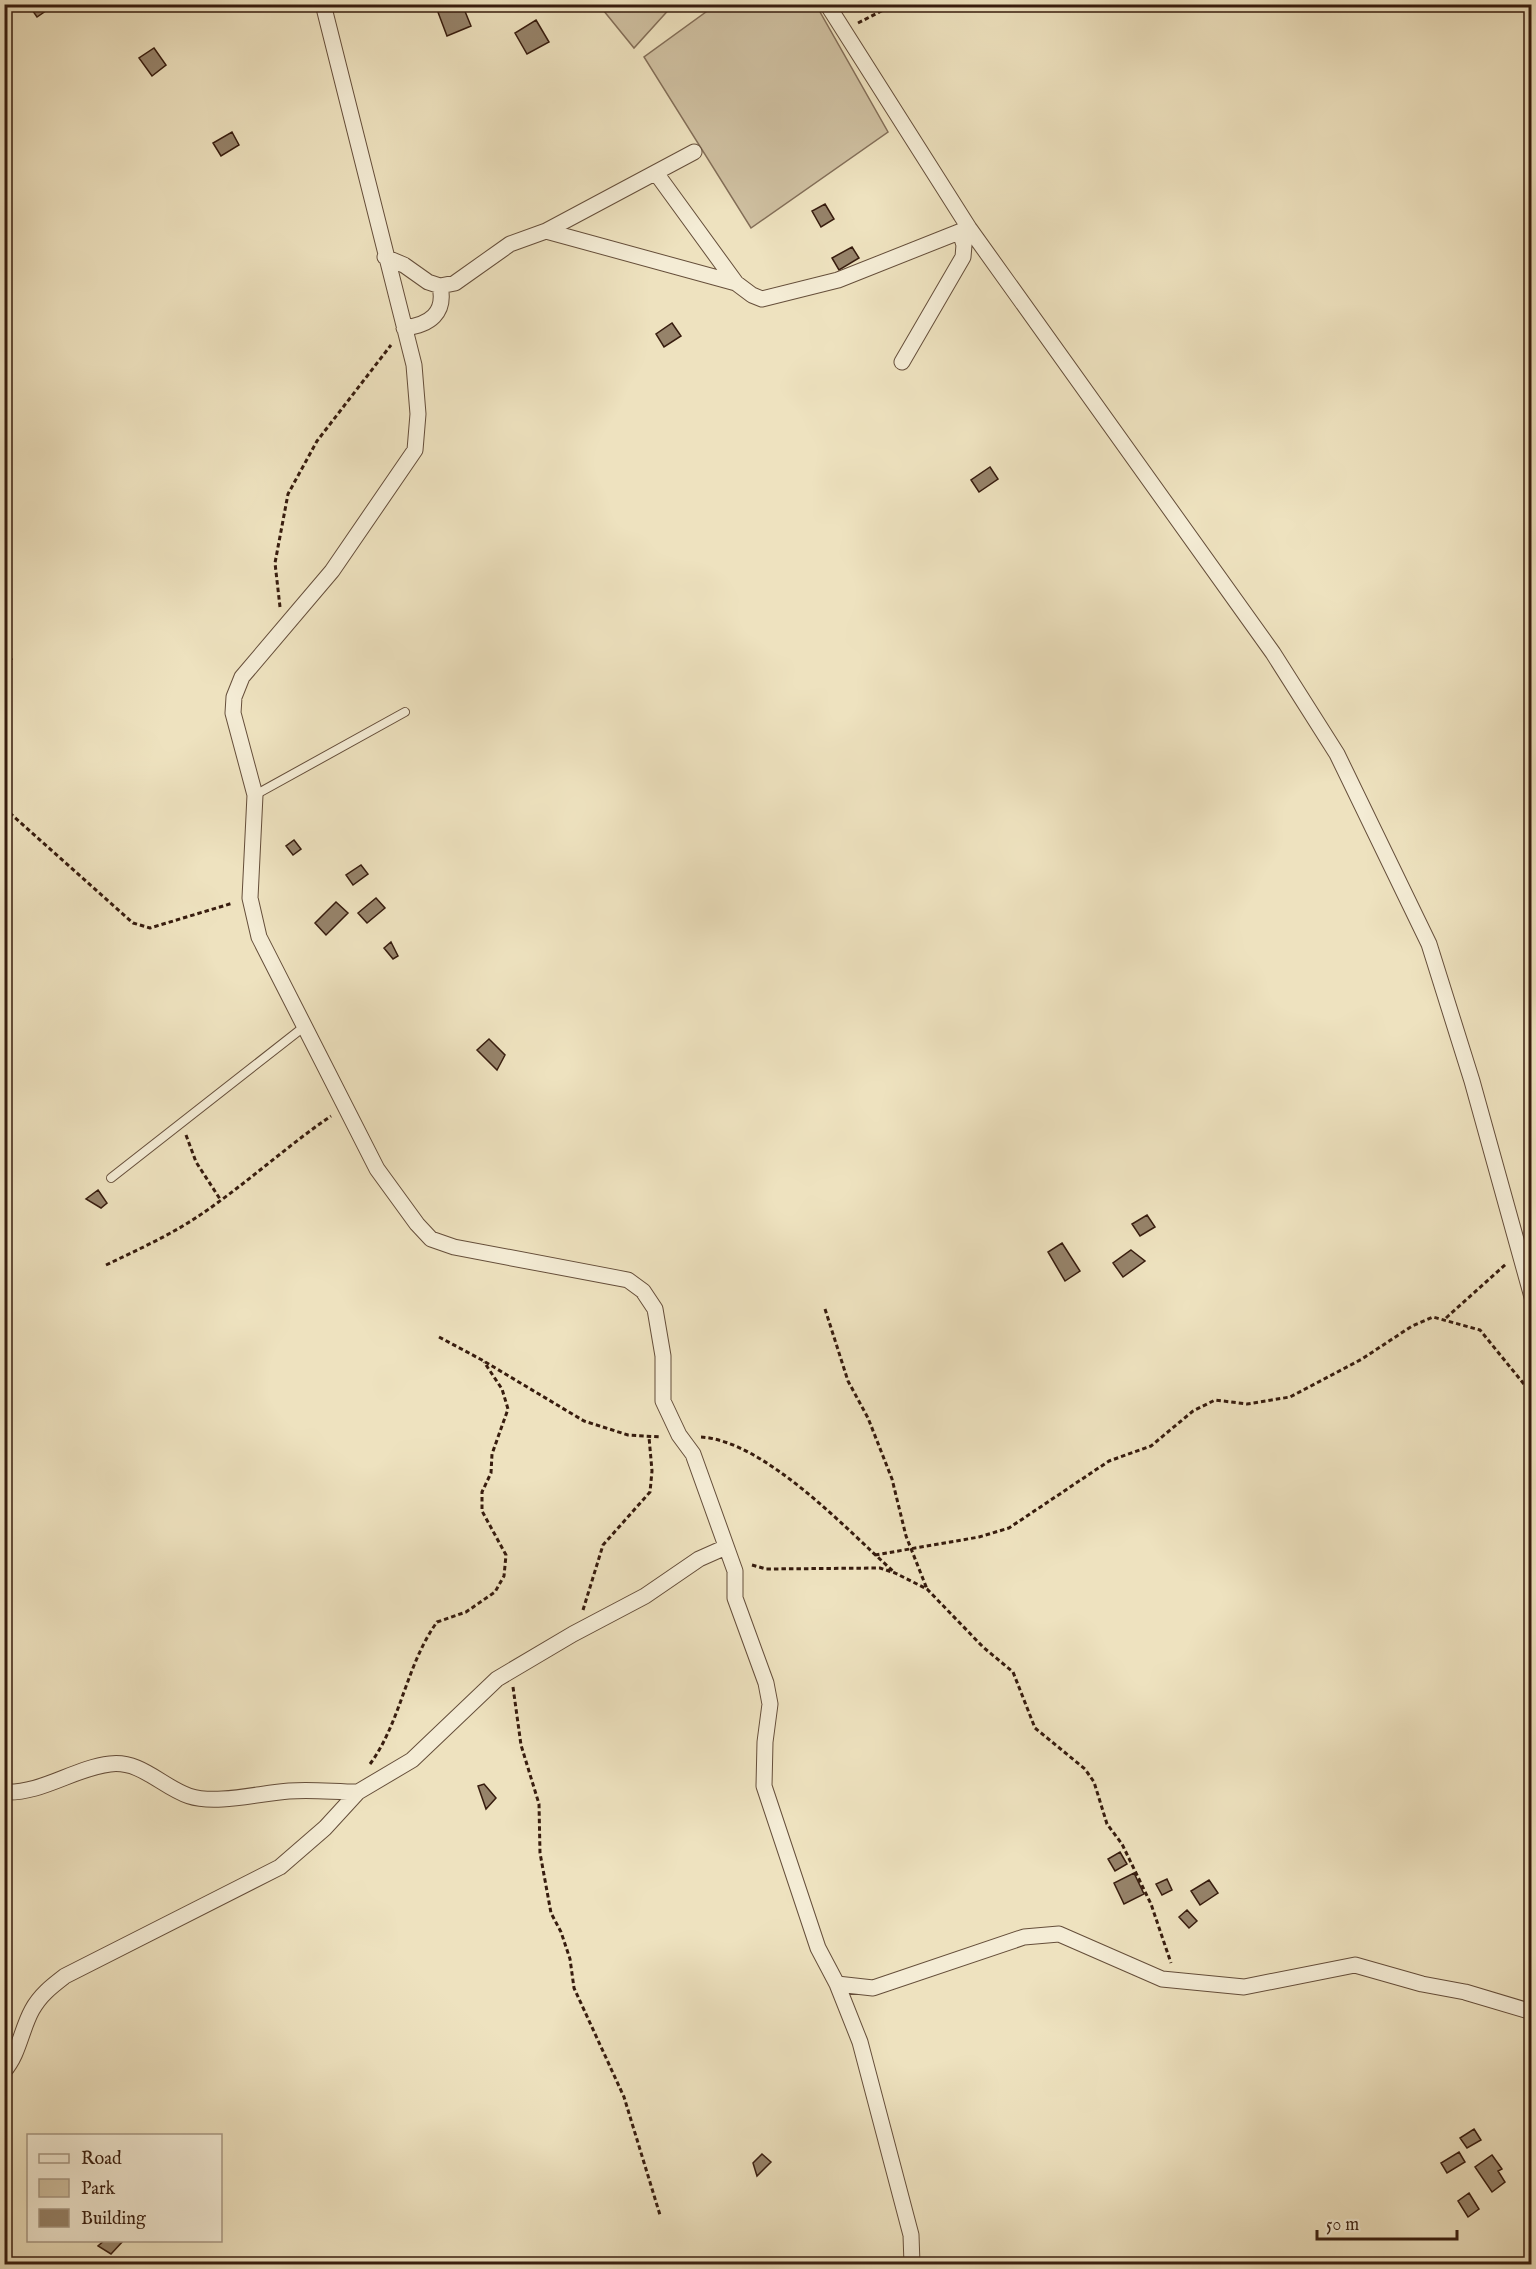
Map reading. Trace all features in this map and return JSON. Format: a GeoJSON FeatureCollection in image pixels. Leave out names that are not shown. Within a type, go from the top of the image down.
{"type":"FeatureCollection","features":[{"type":"Feature","properties":{"kind":"street"},"geometry":{"type":"LineString","coordinates":[[323,4],[414,365],[418,414],[415,450],[332,571],[242,677],[234,697],[233,713],[255,795],[250,898],[259,937],[377,1169],[417,1224],[431,1239],[454,1247],[628,1280],[643,1291],[655,1309],[663,1356],[663,1401],[679,1435],[693,1454],[735,1571],[735,1598],[766,1683],[770,1704],[765,1742],[765,1786],[818,1948],[837,1984],[860,2042],[911,2235],[912,2265]]}},
{"type":"Feature","properties":{"kind":"street"},"geometry":{"type":"LineString","coordinates":[[827,4],[965,230],[1273,653],[1337,754],[1429,944],[1476,1092],[1518,1253],[1532,1297]]}},
{"type":"Feature","properties":{"kind":"street"},"geometry":{"type":"LineString","coordinates":[[386,257],[404,265],[428,282],[440,286],[455,283],[510,244],[546,231],[694,152]]}},
{"type":"Feature","properties":{"kind":"street"},"geometry":{"type":"LineString","coordinates":[[656,173],[736,282],[752,295],[762,299],[838,280],[965,230]]}},
{"type":"Feature","properties":{"kind":"street"},"geometry":{"type":"LineString","coordinates":[[902,362],[963,257],[965,230]]}},
{"type":"Feature","properties":{"kind":"street"},"geometry":{"type":"LineString","coordinates":[[546,231],[736,282]]}},
{"type":"Feature","properties":{"kind":"street"},"geometry":{"type":"LineString","coordinates":[[404,328],[421,326],[440,309],[443,299],[440,286]]}},
{"type":"Feature","properties":{"kind":"street"},"geometry":{"type":"LineString","coordinates":[[4,2071],[11,2063],[31,2011],[42,1995],[64,1976],[280,1867],[325,1828],[358,1792],[412,1760],[483,1690],[573,1634],[645,1596],[699,1559],[726,1547]]}},
{"type":"Feature","properties":{"kind":"street"},"geometry":{"type":"LineString","coordinates":[[4,1792],[33,1789],[110,1764],[126,1764],[149,1773],[188,1796],[204,1799],[291,1791],[358,1792]]}},
{"type":"Feature","properties":{"kind":"street"},"geometry":{"type":"LineString","coordinates":[[837,1984],[873,1988],[1024,1937],[1059,1934],[1162,1979],[1244,1987],[1355,1965],[1422,1984],[1465,1992],[1532,2012]]}},
{"type":"Feature","properties":{"kind":"lane"},"geometry":{"type":"LineString","coordinates":[[255,795],[405,712]]}},
{"type":"Feature","properties":{"kind":"lane"},"geometry":{"type":"LineString","coordinates":[[111,1178],[305,1026]]}},
{"type":"Feature","properties":{"kind":"path"},"geometry":{"type":"LineString","coordinates":[[843,31],[895,4]]}},
{"type":"Feature","properties":{"kind":"path"},"geometry":{"type":"LineString","coordinates":[[282,630],[275,563],[288,494],[317,441],[404,328]]}},
{"type":"Feature","properties":{"kind":"path"},"geometry":{"type":"LineString","coordinates":[[4,665],[12,658]]}},
{"type":"Feature","properties":{"kind":"path"},"geometry":{"type":"LineString","coordinates":[[4,808],[133,923],[150,928],[250,898]]}},
{"type":"Feature","properties":{"kind":"path"},"geometry":{"type":"LineString","coordinates":[[106,1265],[170,1234],[346,1106]]}},
{"type":"Feature","properties":{"kind":"path"},"geometry":{"type":"LineString","coordinates":[[182,1123],[196,1162],[220,1199]]}},
{"type":"Feature","properties":{"kind":"path"},"geometry":{"type":"LineString","coordinates":[[1446,1318],[1518,1253]]}},
{"type":"Feature","properties":{"kind":"path"},"geometry":{"type":"LineString","coordinates":[[825,1310],[848,1381],[868,1418],[892,1479],[911,1550],[927,1588],[983,1647],[1013,1672],[1035,1728],[1084,1769],[1094,1782],[1107,1824],[1122,1844],[1150,1904],[1178,1980]]}},
{"type":"Feature","properties":{"kind":"path"},"geometry":{"type":"LineString","coordinates":[[875,1555],[979,1537],[1009,1528],[1109,1461],[1151,1446],[1193,1411],[1215,1400],[1247,1404],[1290,1397],[1337,1373],[1412,1326],[1433,1317],[1446,1318],[1480,1330],[1532,1394]]}},
{"type":"Feature","properties":{"kind":"path"},"geometry":{"type":"LineString","coordinates":[[368,1767],[380,1750],[426,1638],[437,1622],[466,1612],[495,1592],[504,1576],[506,1555],[482,1511],[482,1492],[491,1473],[492,1454],[508,1409],[502,1389],[482,1360]]}},
{"type":"Feature","properties":{"kind":"path"},"geometry":{"type":"LineString","coordinates":[[573,1634],[603,1545],[650,1492],[652,1471],[649,1436]]}},
{"type":"Feature","properties":{"kind":"path"},"geometry":{"type":"LineString","coordinates":[[748,1565],[776,1569],[880,1568],[927,1588]]}},
{"type":"Feature","properties":{"kind":"path"},"geometry":{"type":"LineString","coordinates":[[511,1672],[521,1745],[539,1804],[542,1870],[551,1913],[561,1932],[570,1959],[574,1988],[624,2097],[660,2215]]}},
{"type":"Feature","properties":{"kind":"green space"},"geometry":{"type":"Polygon","coordinates":[[[717,4],[816,5],[888,132],[751,228],[644,57],[717,4]]]}},
{"type":"Feature","properties":{"kind":"green space"},"geometry":{"type":"Polygon","coordinates":[[[599,5],[673,5],[634,48],[599,5]]]}},
{"type":"Feature","properties":{"kind":"building"},"geometry":{"type":"Polygon","coordinates":[[[28,4],[47,4],[50,8],[37,17],[28,4]]]}},
{"type":"Feature","properties":{"kind":"building"},"geometry":{"type":"Polygon","coordinates":[[[443,4],[462,4],[471,26],[447,36],[436,7],[443,4]]]}},
{"type":"Feature","properties":{"kind":"building"},"geometry":{"type":"Polygon","coordinates":[[[536,20],[549,42],[527,54],[515,33],[536,20]]]}},
{"type":"Feature","properties":{"kind":"building"},"geometry":{"type":"Polygon","coordinates":[[[154,48],[166,65],[152,76],[139,58],[154,48]]]}},
{"type":"Feature","properties":{"kind":"building"},"geometry":{"type":"Polygon","coordinates":[[[232,132],[239,145],[221,156],[213,143],[232,132]]]}},
{"type":"Feature","properties":{"kind":"building"},"geometry":{"type":"Polygon","coordinates":[[[825,204],[834,219],[821,227],[812,211],[825,204]]]}},
{"type":"Feature","properties":{"kind":"building"},"geometry":{"type":"Polygon","coordinates":[[[852,247],[859,258],[839,270],[832,258],[852,247]]]}},
{"type":"Feature","properties":{"kind":"building"},"geometry":{"type":"Polygon","coordinates":[[[672,323],[681,336],[664,347],[656,334],[672,323]]]}},
{"type":"Feature","properties":{"kind":"building"},"geometry":{"type":"Polygon","coordinates":[[[990,467],[998,479],[979,492],[971,480],[990,467]]]}},
{"type":"Feature","properties":{"kind":"building"},"geometry":{"type":"Polygon","coordinates":[[[294,840],[301,849],[293,855],[286,846],[294,840]]]}},
{"type":"Feature","properties":{"kind":"building"},"geometry":{"type":"Polygon","coordinates":[[[361,865],[368,874],[353,885],[346,875],[361,865]]]}},
{"type":"Feature","properties":{"kind":"building"},"geometry":{"type":"Polygon","coordinates":[[[376,898],[385,908],[367,923],[358,913],[376,898]]]}},
{"type":"Feature","properties":{"kind":"building"},"geometry":{"type":"Polygon","coordinates":[[[336,902],[348,913],[326,935],[315,923],[336,902]]]}},
{"type":"Feature","properties":{"kind":"building"},"geometry":{"type":"Polygon","coordinates":[[[391,942],[398,956],[393,959],[384,948],[391,942]]]}},
{"type":"Feature","properties":{"kind":"building"},"geometry":{"type":"Polygon","coordinates":[[[489,1039],[505,1055],[497,1070],[477,1050],[489,1039]]]}},
{"type":"Feature","properties":{"kind":"building"},"geometry":{"type":"Polygon","coordinates":[[[98,1190],[107,1203],[101,1208],[86,1199],[98,1190]]]}},
{"type":"Feature","properties":{"kind":"building"},"geometry":{"type":"Polygon","coordinates":[[[1147,1215],[1155,1227],[1140,1236],[1132,1224],[1147,1215]]]}},
{"type":"Feature","properties":{"kind":"building"},"geometry":{"type":"Polygon","coordinates":[[[1062,1243],[1080,1271],[1065,1281],[1048,1252],[1062,1243]]]}},
{"type":"Feature","properties":{"kind":"building"},"geometry":{"type":"Polygon","coordinates":[[[1131,1250],[1145,1261],[1123,1277],[1113,1263],[1131,1250]]]}},
{"type":"Feature","properties":{"kind":"building"},"geometry":{"type":"Polygon","coordinates":[[[484,1784],[496,1798],[486,1809],[478,1786],[484,1784]]]}},
{"type":"Feature","properties":{"kind":"building"},"geometry":{"type":"Polygon","coordinates":[[[1120,1852],[1127,1864],[1115,1871],[1108,1859],[1120,1852]]]}},
{"type":"Feature","properties":{"kind":"building"},"geometry":{"type":"Polygon","coordinates":[[[1134,1873],[1144,1894],[1124,1904],[1114,1883],[1134,1873]]]}},
{"type":"Feature","properties":{"kind":"building"},"geometry":{"type":"Polygon","coordinates":[[[1167,1879],[1172,1890],[1162,1895],[1156,1884],[1167,1879]]]}},
{"type":"Feature","properties":{"kind":"building"},"geometry":{"type":"Polygon","coordinates":[[[1209,1880],[1218,1893],[1200,1905],[1191,1891],[1209,1880]]]}},
{"type":"Feature","properties":{"kind":"building"},"geometry":{"type":"Polygon","coordinates":[[[1187,1910],[1197,1921],[1189,1928],[1179,1917],[1187,1910]]]}},
{"type":"Feature","properties":{"kind":"building"},"geometry":{"type":"Polygon","coordinates":[[[1474,2129],[1481,2140],[1467,2148],[1460,2138],[1474,2129]]]}},
{"type":"Feature","properties":{"kind":"building"},"geometry":{"type":"Polygon","coordinates":[[[1459,2152],[1465,2162],[1447,2173],[1441,2163],[1459,2152]]]}},
{"type":"Feature","properties":{"kind":"building"},"geometry":{"type":"Polygon","coordinates":[[[762,2154],[771,2162],[757,2176],[753,2163],[762,2154]]]}},
{"type":"Feature","properties":{"kind":"building"},"geometry":{"type":"Polygon","coordinates":[[[1492,2155],[1502,2169],[1498,2171],[1505,2182],[1492,2192],[1475,2167],[1492,2155]]]}},
{"type":"Feature","properties":{"kind":"building"},"geometry":{"type":"Polygon","coordinates":[[[1469,2193],[1479,2209],[1468,2217],[1458,2201],[1469,2193]]]}},
{"type":"Feature","properties":{"kind":"building"},"geometry":{"type":"Polygon","coordinates":[[[103,2242],[122,2242],[111,2254],[98,2246],[103,2242]]]}}]}
